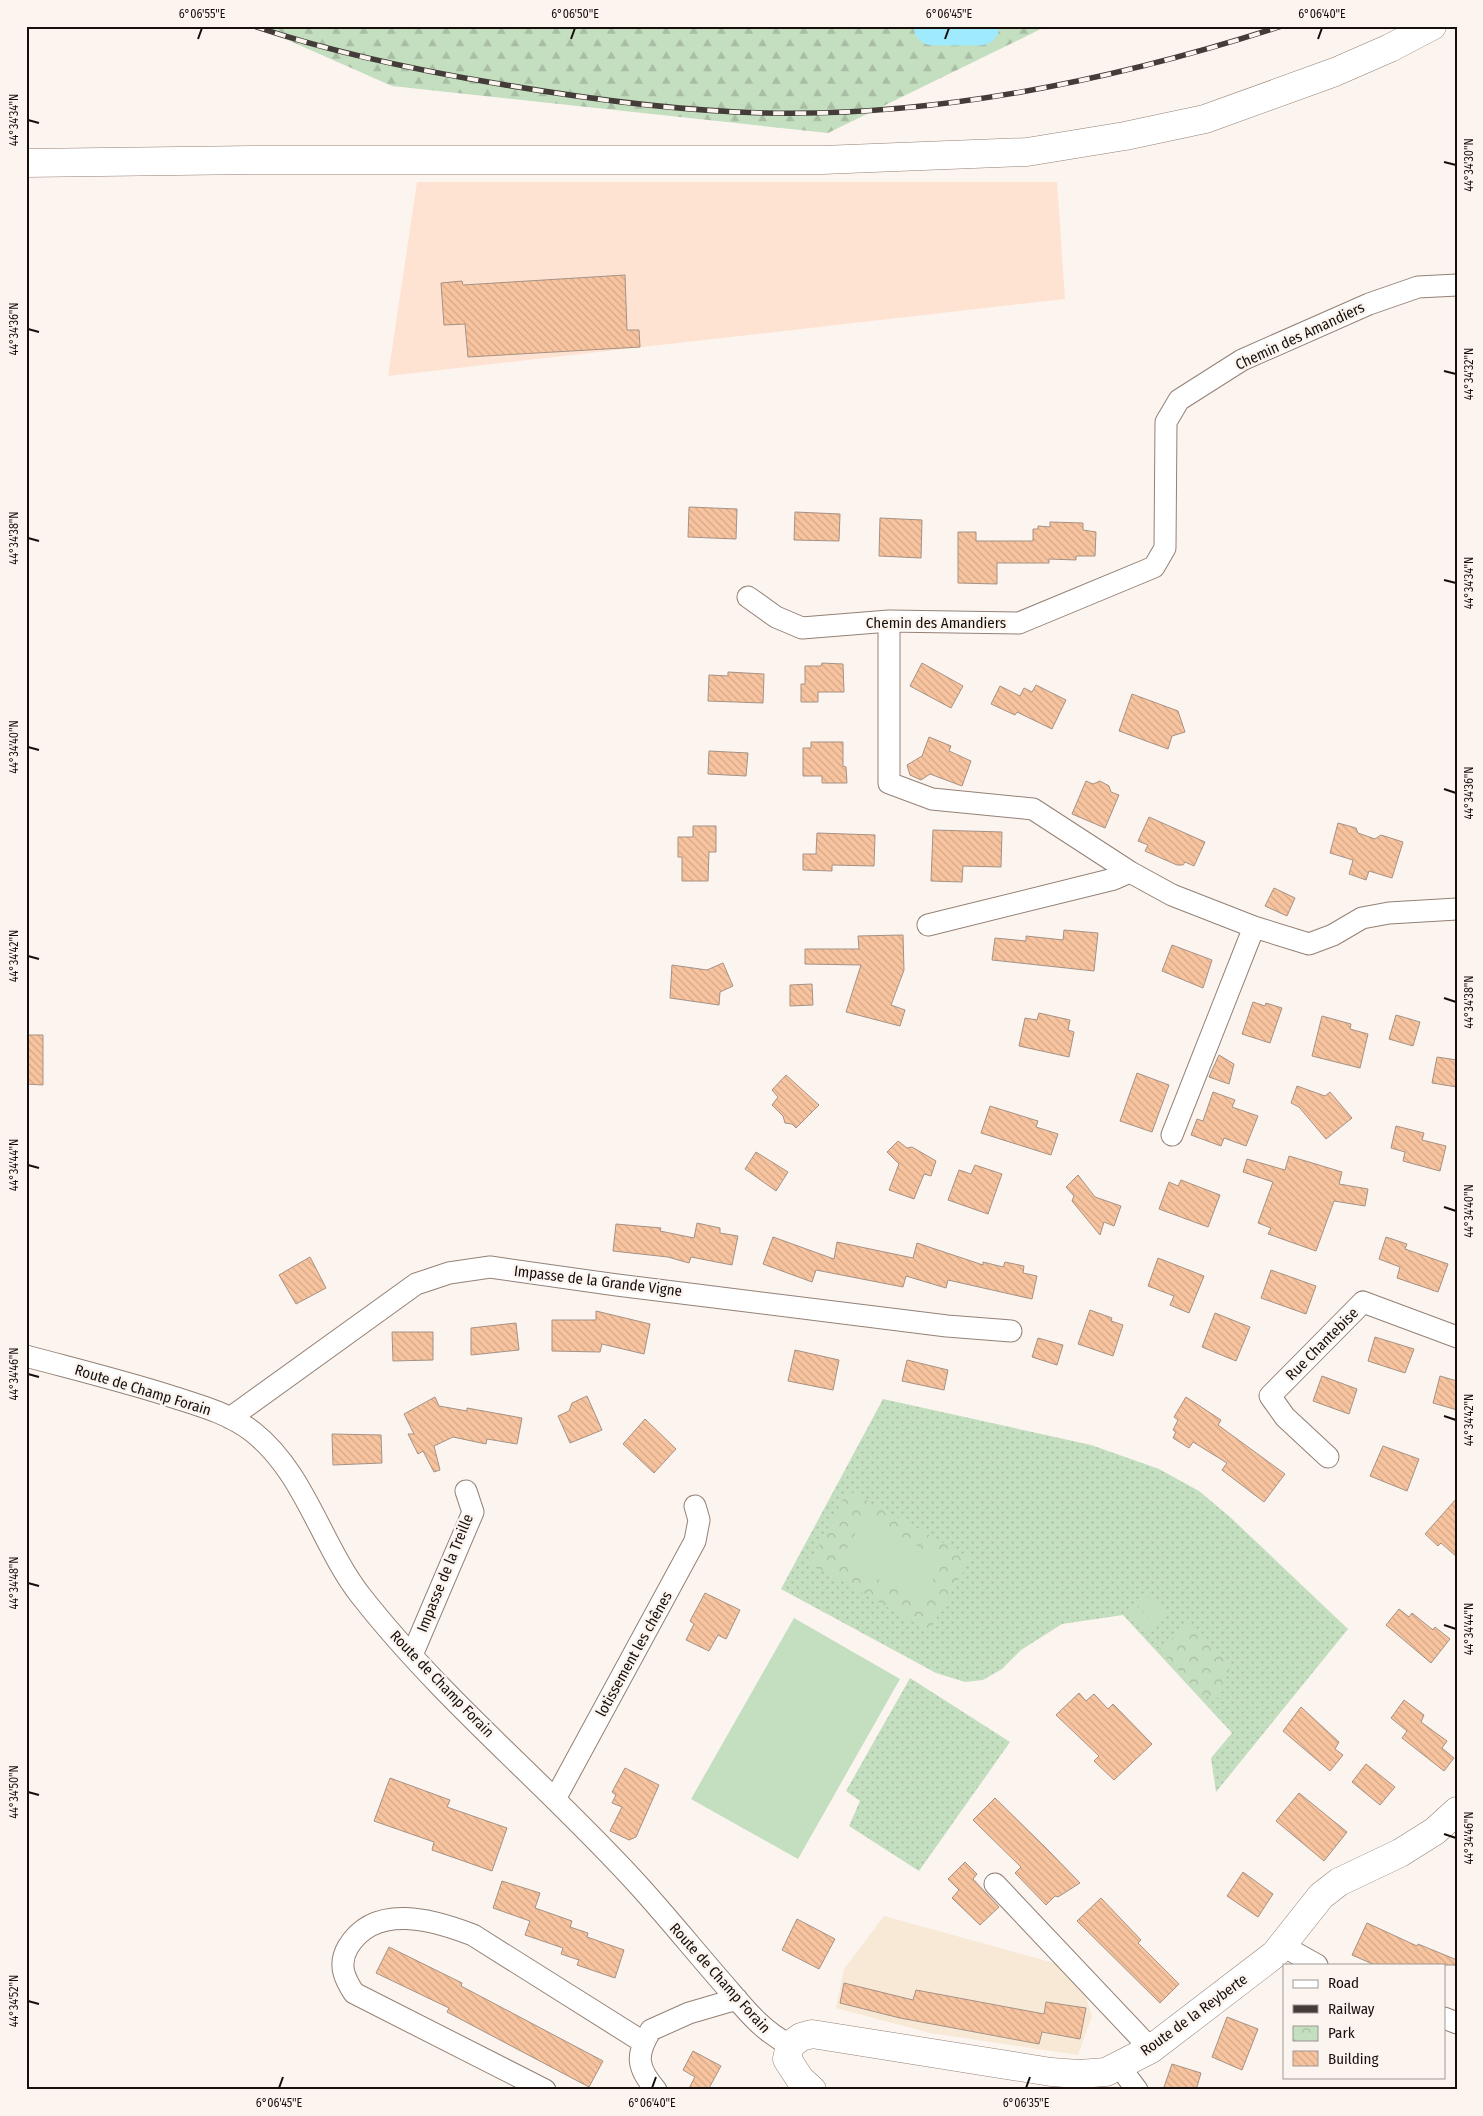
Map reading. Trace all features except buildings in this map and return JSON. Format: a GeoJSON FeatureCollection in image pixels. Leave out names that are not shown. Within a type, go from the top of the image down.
{"type":"FeatureCollection","features":[{"type":"Feature","properties":{"kind":"main road"},"geometry":{"type":"LineString","coordinates":[[26,163],[253,160],[822,160],[1027,152],[1125,136],[1205,119],[1335,72],[1390,48],[1432,26]]}},
{"type":"Feature","properties":{"kind":"main road","name":"Route de la Reyberte"},"geometry":{"type":"LineString","coordinates":[[790,2045],[802,2037],[812,2034],[1051,2072],[1096,2074],[1119,2066],[1151,2049],[1283,1946],[1321,1896],[1339,1882],[1414,1844],[1435,1831],[1457,1811]]}},
{"type":"Feature","properties":{"kind":"main road"},"geometry":{"type":"LineString","coordinates":[[790,2045],[787,2059],[800,2079],[812,2090]]}},
{"type":"Feature","properties":{"kind":"street","name":"Chemin des Amandiers"},"geometry":{"type":"LineString","coordinates":[[748,597],[776,617],[802,628],[890,622],[1019,623],[1154,567],[1166,548],[1166,422],[1179,400],[1242,360],[1369,304],[1418,287],[1457,285]]}},
{"type":"Feature","properties":{"kind":"street"},"geometry":{"type":"LineString","coordinates":[[890,622],[889,783],[932,799],[1033,809],[1130,872],[1172,895],[1254,927],[1309,944],[1333,935],[1362,918],[1388,913],[1457,909]]}},
{"type":"Feature","properties":{"kind":"street"},"geometry":{"type":"LineString","coordinates":[[928,925],[1114,879],[1130,872]]}},
{"type":"Feature","properties":{"kind":"street"},"geometry":{"type":"LineString","coordinates":[[1172,1135],[1254,927]]}},
{"type":"Feature","properties":{"kind":"street","name":"Impasse de la Grande Vigne"},"geometry":{"type":"LineString","coordinates":[[230,1418],[416,1284],[449,1272],[490,1267],[617,1285],[947,1326],[1011,1331]]}},
{"type":"Feature","properties":{"kind":"street","name":"Rue Chantebise"},"geometry":{"type":"LineString","coordinates":[[1328,1457],[1285,1417],[1270,1396],[1363,1302],[1457,1337]]}},
{"type":"Feature","properties":{"kind":"street","name":"Route de Champ Forain"},"geometry":{"type":"LineString","coordinates":[[26,1356],[137,1385],[200,1406],[230,1418],[253,1432],[276,1456],[297,1485],[339,1562],[360,1595],[412,1655],[641,1888],[737,1999],[774,2037],[790,2045]]}},
{"type":"Feature","properties":{"kind":"street","name":"Impasse de la Treille"},"geometry":{"type":"LineString","coordinates":[[412,1655],[473,1512],[466,1491]]}},
{"type":"Feature","properties":{"kind":"street","name":"lotissement les chênes"},"geometry":{"type":"LineString","coordinates":[[555,1799],[631,1656],[666,1599],[696,1541],[699,1520],[695,1506]]}},
{"type":"Feature","properties":{"kind":"street"},"geometry":{"type":"LineString","coordinates":[[995,1884],[1151,2049]]}},
{"type":"Feature","properties":{"kind":"street"},"geometry":{"type":"LineString","coordinates":[[545,2090],[354,1993],[345,1980],[342,1965],[347,1950],[356,1935],[372,1923],[390,1919],[416,1918],[458,1929],[474,1935],[643,2042]]}},
{"type":"Feature","properties":{"kind":"street"},"geometry":{"type":"LineString","coordinates":[[1283,1946],[1315,1964]]}},
{"type":"Feature","properties":{"kind":"street"},"geometry":{"type":"LineString","coordinates":[[656,2090],[644,2076],[639,2056],[643,2042],[651,2030],[689,2013],[737,1999]]}},
{"type":"Feature","properties":{"kind":"street"},"geometry":{"type":"LineString","coordinates":[[1119,2066],[1137,2090]]}},
{"type":"Feature","properties":{"kind":"shaded area"},"geometry":{"type":"Polygon","coordinates":[[[417,182],[1057,182],[1065,299],[388,376],[417,182]]]}},
{"type":"Feature","properties":{"kind":"shaded area"},"geometry":{"type":"Polygon","coordinates":[[[884,1916],[1058,1964],[1083,1988],[1092,2016],[1078,2055],[930,2033],[836,2008],[844,1969],[884,1916]]]}},
{"type":"Feature","properties":{"kind":"green space"},"geometry":{"type":"Polygon","coordinates":[[[256,26],[1047,26],[828,133],[392,86],[256,26]]]}},
{"type":"Feature","properties":{"kind":"green space"},"geometry":{"type":"Polygon","coordinates":[[[883,1399],[1091,1445],[1159,1469],[1199,1491],[1230,1517],[1348,1629],[1216,1792],[1211,1758],[1232,1733],[1123,1615],[1062,1624],[1021,1650],[1002,1669],[983,1680],[965,1682],[936,1673],[781,1589],[883,1399]]]}},
{"type":"Feature","properties":{"kind":"green space"},"geometry":{"type":"Polygon","coordinates":[[[848,1490],[971,1558],[929,1631],[810,1563],[848,1490]]]}},
{"type":"Feature","properties":{"kind":"green space"},"geometry":{"type":"Polygon","coordinates":[[[869,1519],[939,1558],[941,1565],[923,1597],[915,1600],[846,1561],[844,1554],[862,1521],[869,1519]]]}},
{"type":"Feature","properties":{"kind":"green space"},"geometry":{"type":"Polygon","coordinates":[[[1144,1593],[1168,1615],[1158,1625],[1135,1603],[1144,1593]]]}},
{"type":"Feature","properties":{"kind":"green space"},"geometry":{"type":"Polygon","coordinates":[[[1134,1604],[1158,1626],[1149,1635],[1125,1613],[1134,1604]]]}},
{"type":"Feature","properties":{"kind":"green space"},"geometry":{"type":"Polygon","coordinates":[[[794,1618],[900,1679],[798,1859],[691,1799],[794,1618]]]}},
{"type":"Feature","properties":{"kind":"green space"},"geometry":{"type":"Polygon","coordinates":[[[1191,1623],[1231,1665],[1219,1698],[1201,1695],[1159,1649],[1191,1623]]]}},
{"type":"Feature","properties":{"kind":"green space"},"geometry":{"type":"Polygon","coordinates":[[[910,1678],[1010,1742],[919,1871],[849,1826],[860,1801],[846,1791],[910,1678]]]}},
{"type":"Feature","properties":{"kind":"waterway"},"geometry":{"type":"LineString","coordinates":[[933,26],[980,26]]}},
{"type":"Feature","properties":{"kind":"railway"},"geometry":{"type":"LineString","coordinates":[[254,26],[284,36],[376,60],[500,84],[632,103],[699,110],[766,113],[831,113],[897,109],[1027,91],[1157,63],[1282,26]]}}]}
